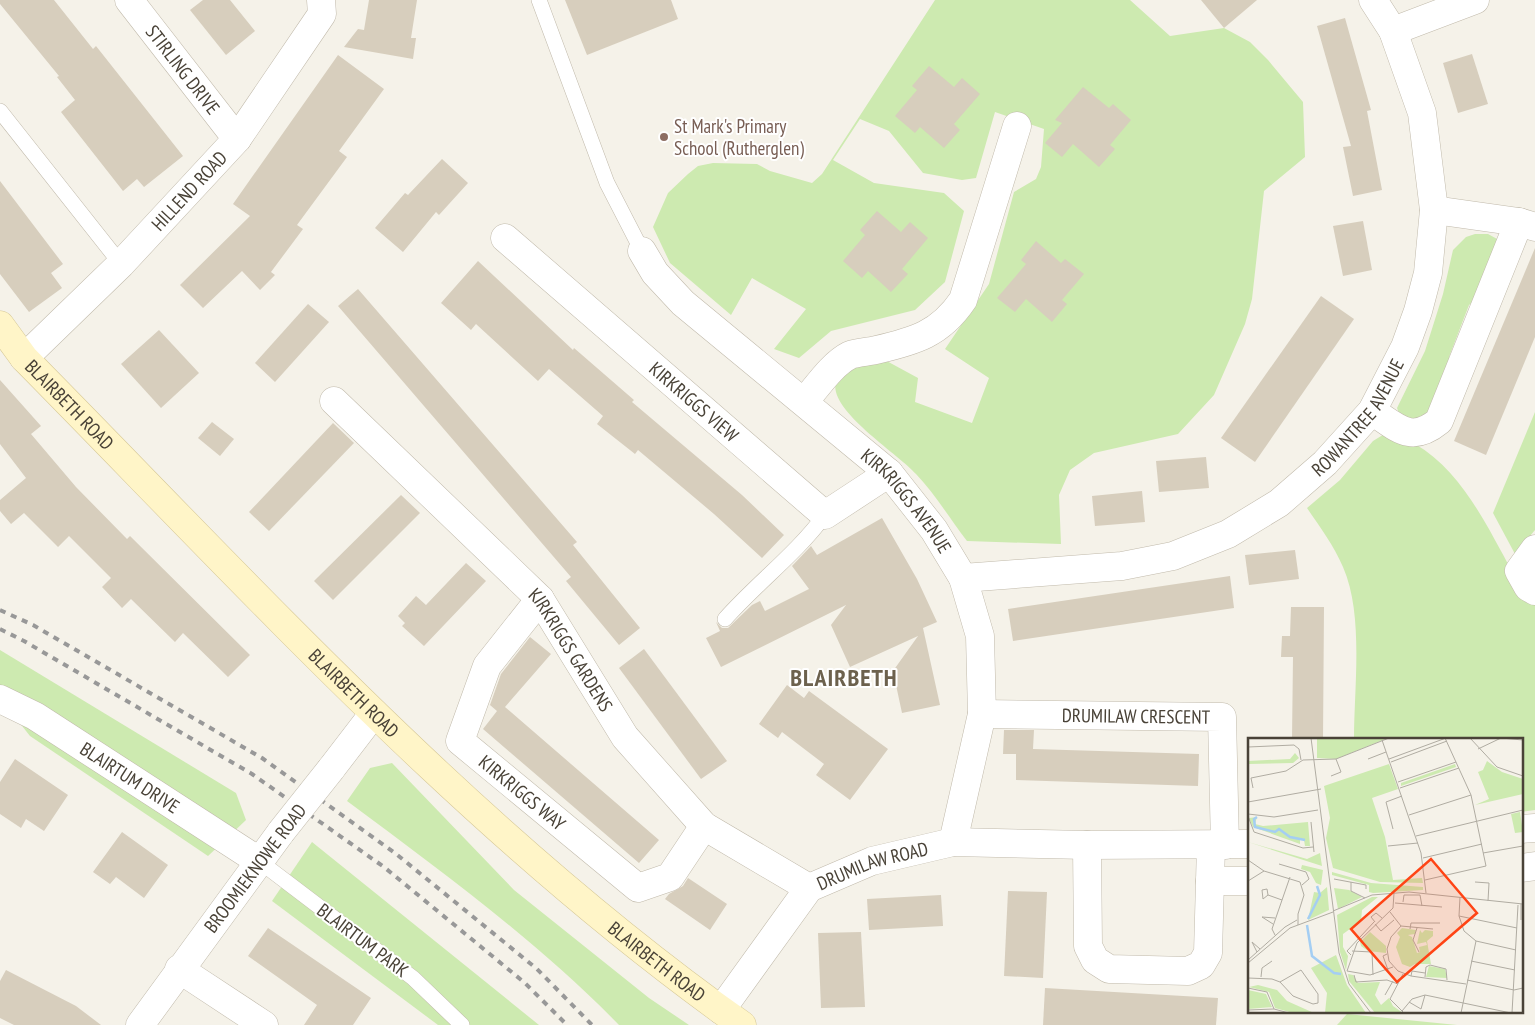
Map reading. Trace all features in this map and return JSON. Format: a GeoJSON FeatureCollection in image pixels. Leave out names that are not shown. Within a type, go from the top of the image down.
{"type":"FeatureCollection","features":[{"type":"Feature","properties":{"kind":"main road","name":"BLAIRBETH ROAD"},"geometry":{"type":"LineString","coordinates":[[0,325],[24,358],[374,713],[554,879],[732,1018]]}},
{"type":"Feature","properties":{"kind":"street","name":"STIRLING DRIVE"},"geometry":{"type":"LineString","coordinates":[[129,0],[237,139]]}},
{"type":"Feature","properties":{"kind":"street","name":"HILLEND ROAD"},"geometry":{"type":"LineString","coordinates":[[24,358],[121,264],[237,139],[322,14],[321,0]]}},
{"type":"Feature","properties":{"kind":"street","name":"ROWANTREE AVENUE"},"geometry":{"type":"LineString","coordinates":[[963,578],[1122,566],[1173,556],[1228,534],[1279,503],[1325,463],[1372,411],[1404,347],[1418,311],[1428,273],[1434,210],[1422,113],[1393,31],[1373,0]]}},
{"type":"Feature","properties":{"kind":"street"},"geometry":{"type":"LineString","coordinates":[[1393,31],[1475,0]]}},
{"type":"Feature","properties":{"kind":"street"},"geometry":{"type":"LineString","coordinates":[[804,402],[833,369],[850,355],[902,344],[926,336],[954,314],[963,300],[1018,126]]}},
{"type":"Feature","properties":{"kind":"street"},"geometry":{"type":"LineString","coordinates":[[1372,411],[1398,428],[1414,434],[1426,431],[1439,421],[1527,225],[1434,210]]}},
{"type":"Feature","properties":{"kind":"street","name":"KIRKRIGGS VIEW"},"geometry":{"type":"LineString","coordinates":[[505,238],[825,515]]}},
{"type":"Feature","properties":{"kind":"street","name":"KIRKRIGGS AVENUE"},"geometry":{"type":"LineString","coordinates":[[642,251],[655,273],[683,303],[889,473],[934,530],[963,578],[980,636],[982,714],[953,842]]}},
{"type":"Feature","properties":{"kind":"street","name":"KIRKRIGGS GARDENS"},"geometry":{"type":"LineString","coordinates":[[334,401],[540,599],[625,737],[704,826],[809,888]]}},
{"type":"Feature","properties":{"kind":"street"},"geometry":{"type":"LineString","coordinates":[[825,515],[889,473]]}},
{"type":"Feature","properties":{"kind":"street"},"geometry":{"type":"LineString","coordinates":[[1535,549],[1519,571],[1528,587],[1535,591]]}},
{"type":"Feature","properties":{"kind":"street","name":"KIRKRIGGS WAY"},"geometry":{"type":"LineString","coordinates":[[540,599],[487,666],[460,741],[638,888],[670,877],[704,826]]}},
{"type":"Feature","properties":{"kind":"street","name":"BLAIRTUM DRIVE"},"geometry":{"type":"LineString","coordinates":[[0,699],[35,716],[259,861]]}},
{"type":"Feature","properties":{"kind":"street","name":"BROOMIEKNOWE ROAD"},"geometry":{"type":"LineString","coordinates":[[140,1025],[259,861],[374,713]]}},
{"type":"Feature","properties":{"kind":"street","name":"DRUMILAW CRESCENT"},"geometry":{"type":"LineString","coordinates":[[982,714],[1222,716],[1228,845]]}},
{"type":"Feature","properties":{"kind":"street"},"geometry":{"type":"LineString","coordinates":[[1522,829],[1535,828]]}},
{"type":"Feature","properties":{"kind":"street","name":"DRUMILAW ROAD"},"geometry":{"type":"LineString","coordinates":[[732,1018],[809,888],[872,860],[953,842],[1087,845],[1228,845]]}},
{"type":"Feature","properties":{"kind":"street"},"geometry":{"type":"LineString","coordinates":[[1087,845],[1088,946],[1095,960],[1110,969],[1188,971],[1201,965],[1208,953],[1210,881],[1228,845]]}},
{"type":"Feature","properties":{"kind":"street"},"geometry":{"type":"LineString","coordinates":[[1522,868],[1535,866]]}},
{"type":"Feature","properties":{"kind":"street"},"geometry":{"type":"LineString","coordinates":[[1210,881],[1248,880]]}},
{"type":"Feature","properties":{"kind":"street"},"geometry":{"type":"LineString","coordinates":[[179,969],[264,1025]]}},
{"type":"Feature","properties":{"kind":"lane"},"geometry":{"type":"LineString","coordinates":[[539,0],[607,183],[642,251]]}},
{"type":"Feature","properties":{"kind":"lane"},"geometry":{"type":"LineString","coordinates":[[0,111],[121,264]]}},
{"type":"Feature","properties":{"kind":"lane"},"geometry":{"type":"LineString","coordinates":[[725,619],[764,578],[800,547],[825,515]]}},
{"type":"Feature","properties":{"kind":"lane","name":"BLAIRTUM PARK"},"geometry":{"type":"LineString","coordinates":[[259,861],[413,978],[462,1025]]}},
{"type":"Feature","properties":{"kind":"green space"},"geometry":{"type":"Polygon","coordinates":[[[935,0],[1130,0],[1170,36],[1224,28],[1250,42],[1268,60],[1303,102],[1305,157],[1264,191],[1252,299],[1245,324],[1214,395],[1178,434],[1094,453],[1070,470],[1059,495],[1061,544],[967,541],[923,482],[907,465],[853,418],[842,405],[836,393],[836,381],[844,372],[856,366],[883,359],[918,378],[915,402],[972,423],[989,378],[945,349],[989,284],[1014,192],[1036,179],[1041,167],[1044,129],[995,112],[976,178],[962,180],[923,173],[889,131],[860,119],[833,160],[874,183],[944,193],[964,211],[945,282],[915,310],[831,331],[799,358],[774,349],[806,309],[752,278],[731,315],[670,263],[653,227],[668,193],[698,166],[713,163],[757,164],[770,171],[812,183],[822,174],[935,0]]]}},
{"type":"Feature","properties":{"kind":"green space"},"geometry":{"type":"Polygon","coordinates":[[[1475,234],[1488,234],[1499,240],[1480,296],[1469,305],[1449,357],[1451,367],[1435,406],[1422,421],[1400,416],[1397,408],[1425,351],[1443,294],[1453,250],[1466,237],[1475,234]]]}},
{"type":"Feature","properties":{"kind":"green space"},"geometry":{"type":"Polygon","coordinates":[[[1535,412],[1535,530],[1515,554],[1493,513],[1535,412]]]}},
{"type":"Feature","properties":{"kind":"green space"},"geometry":{"type":"Polygon","coordinates":[[[1386,433],[1404,439],[1415,444],[1442,465],[1475,506],[1520,584],[1535,602],[1535,810],[1522,812],[1522,738],[1354,738],[1356,629],[1350,586],[1335,552],[1307,508],[1340,480],[1373,441],[1386,433]]]}},
{"type":"Feature","properties":{"kind":"green space"},"geometry":{"type":"Polygon","coordinates":[[[0,650],[236,793],[246,820],[208,856],[30,736],[0,698],[0,650]]]}},
{"type":"Feature","properties":{"kind":"green space"},"geometry":{"type":"Polygon","coordinates":[[[392,763],[514,890],[649,998],[689,1025],[619,1025],[555,964],[488,908],[347,801],[370,768],[392,763]]]}},
{"type":"Feature","properties":{"kind":"green space"},"geometry":{"type":"Polygon","coordinates":[[[312,842],[539,1025],[438,1025],[272,901],[312,842]]]}},
{"type":"Feature","properties":{"kind":"green space"},"geometry":{"type":"Polygon","coordinates":[[[1347,1014],[1457,1025],[1337,1025],[1347,1014]]]}},
{"type":"Feature","properties":{"kind":"building"},"geometry":{"type":"Polygon","coordinates":[[[0,0],[54,0],[93,49],[96,46],[183,156],[144,187],[137,179],[123,191],[61,112],[75,100],[57,77],[59,76],[0,4],[0,0]]]}},
{"type":"Feature","properties":{"kind":"building"},"geometry":{"type":"Polygon","coordinates":[[[203,0],[230,0],[255,31],[226,55],[190,10],[203,0]]]}},
{"type":"Feature","properties":{"kind":"building"},"geometry":{"type":"Polygon","coordinates":[[[369,0],[417,0],[411,38],[416,38],[413,59],[344,47],[358,29],[364,30],[369,0]]]}},
{"type":"Feature","properties":{"kind":"building"},"geometry":{"type":"Polygon","coordinates":[[[565,0],[671,0],[678,19],[587,55],[565,0]]]}},
{"type":"Feature","properties":{"kind":"building"},"geometry":{"type":"Polygon","coordinates":[[[1201,0],[1257,0],[1224,28],[1201,0]]]}},
{"type":"Feature","properties":{"kind":"building"},"geometry":{"type":"Polygon","coordinates":[[[1345,18],[1371,110],[1367,111],[1382,190],[1353,196],[1343,147],[1351,146],[1317,26],[1345,18]]]}},
{"type":"Feature","properties":{"kind":"building"},"geometry":{"type":"Polygon","coordinates":[[[1472,54],[1488,104],[1458,113],[1443,63],[1472,54]]]}},
{"type":"Feature","properties":{"kind":"building"},"geometry":{"type":"Polygon","coordinates":[[[338,55],[384,89],[339,151],[347,157],[297,225],[303,229],[271,272],[275,275],[260,290],[242,271],[203,308],[180,285],[250,216],[233,204],[338,55]]]}},
{"type":"Feature","properties":{"kind":"building"},"geometry":{"type":"Polygon","coordinates":[[[929,66],[954,87],[962,78],[980,94],[954,124],[960,130],[944,148],[920,127],[915,133],[895,116],[917,90],[912,86],[929,66]]]}},
{"type":"Feature","properties":{"kind":"building"},"geometry":{"type":"Polygon","coordinates":[[[1083,87],[1109,108],[1113,104],[1131,120],[1110,145],[1115,149],[1099,167],[1073,144],[1062,157],[1045,143],[1062,123],[1055,120],[1083,87]]]}},
{"type":"Feature","properties":{"kind":"building"},"geometry":{"type":"Polygon","coordinates":[[[442,159],[468,183],[439,215],[436,212],[403,252],[375,228],[405,193],[408,195],[442,159]]]}},
{"type":"Feature","properties":{"kind":"building"},"geometry":{"type":"Polygon","coordinates":[[[0,181],[63,264],[51,273],[62,288],[29,312],[0,274],[0,181]]]}},
{"type":"Feature","properties":{"kind":"building"},"geometry":{"type":"Polygon","coordinates":[[[877,211],[901,232],[910,222],[928,238],[902,269],[908,274],[891,292],[868,271],[862,278],[843,261],[865,235],[860,230],[877,211]]]}},
{"type":"Feature","properties":{"kind":"building"},"geometry":{"type":"Polygon","coordinates":[[[1363,221],[1372,270],[1343,276],[1333,226],[1363,221]]]}},
{"type":"Feature","properties":{"kind":"building"},"geometry":{"type":"Polygon","coordinates":[[[1036,241],[1061,263],[1065,259],[1084,274],[1062,300],[1067,304],[1052,322],[1026,299],[1015,312],[997,298],[1026,264],[1021,260],[1036,241]]]}},
{"type":"Feature","properties":{"kind":"building"},"geometry":{"type":"Polygon","coordinates":[[[1535,248],[1535,337],[1486,455],[1454,441],[1535,248]]]}},
{"type":"Feature","properties":{"kind":"building"},"geometry":{"type":"Polygon","coordinates":[[[478,261],[573,350],[574,348],[634,400],[632,402],[742,495],[784,535],[762,558],[714,514],[638,450],[635,454],[597,424],[603,416],[549,369],[538,381],[476,324],[471,330],[441,303],[478,261]]]}},
{"type":"Feature","properties":{"kind":"building"},"geometry":{"type":"Polygon","coordinates":[[[358,289],[577,542],[573,545],[640,628],[619,645],[566,581],[571,577],[338,306],[358,289]]]}},
{"type":"Feature","properties":{"kind":"building"},"geometry":{"type":"Polygon","coordinates":[[[1321,296],[1354,319],[1255,462],[1221,438],[1321,296]]]}},
{"type":"Feature","properties":{"kind":"building"},"geometry":{"type":"Polygon","coordinates":[[[308,304],[329,322],[275,382],[255,363],[308,304]]]}},
{"type":"Feature","properties":{"kind":"building"},"geometry":{"type":"Polygon","coordinates":[[[159,330],[199,373],[161,408],[121,364],[159,330]]]}},
{"type":"Feature","properties":{"kind":"building"},"geometry":{"type":"Polygon","coordinates":[[[0,380],[41,426],[31,434],[76,487],[127,539],[130,536],[250,655],[228,677],[183,633],[175,642],[131,599],[122,608],[102,587],[111,578],[69,536],[58,547],[24,513],[11,524],[0,511],[0,500],[26,478],[0,444],[0,380]]]}},
{"type":"Feature","properties":{"kind":"building"},"geometry":{"type":"Polygon","coordinates":[[[212,422],[234,439],[220,456],[198,438],[212,422]]]}},
{"type":"Feature","properties":{"kind":"building"},"geometry":{"type":"Polygon","coordinates":[[[333,423],[354,443],[269,531],[249,512],[333,423]]]}},
{"type":"Feature","properties":{"kind":"building"},"geometry":{"type":"Polygon","coordinates":[[[1206,457],[1209,488],[1159,492],[1156,461],[1206,457]]]}},
{"type":"Feature","properties":{"kind":"building"},"geometry":{"type":"Polygon","coordinates":[[[1142,491],[1145,522],[1095,526],[1092,496],[1142,491]]]}},
{"type":"Feature","properties":{"kind":"building"},"geometry":{"type":"Polygon","coordinates":[[[401,495],[420,513],[333,600],[314,581],[401,495]]]}},
{"type":"Feature","properties":{"kind":"building"},"geometry":{"type":"Polygon","coordinates":[[[882,518],[917,579],[937,622],[923,628],[940,705],[902,713],[893,671],[918,636],[850,667],[831,625],[846,605],[721,667],[706,638],[720,631],[716,622],[722,628],[728,628],[752,605],[760,601],[765,611],[809,589],[792,566],[811,546],[817,555],[882,518]]]}},
{"type":"Feature","properties":{"kind":"building"},"geometry":{"type":"Polygon","coordinates":[[[1295,550],[1299,579],[1249,585],[1245,555],[1295,550]]]}},
{"type":"Feature","properties":{"kind":"building"},"geometry":{"type":"Polygon","coordinates":[[[466,563],[486,581],[424,646],[402,626],[405,623],[398,616],[416,596],[426,605],[466,563]]]}},
{"type":"Feature","properties":{"kind":"building"},"geometry":{"type":"Polygon","coordinates":[[[1230,576],[1234,608],[1013,641],[1008,609],[1230,576]]]}},
{"type":"Feature","properties":{"kind":"building"},"geometry":{"type":"Polygon","coordinates":[[[1291,607],[1324,607],[1323,738],[1292,738],[1293,657],[1281,657],[1282,636],[1290,636],[1291,607]]]}},
{"type":"Feature","properties":{"kind":"building"},"geometry":{"type":"Polygon","coordinates":[[[530,637],[551,654],[505,707],[659,840],[639,863],[483,729],[497,711],[490,705],[501,674],[530,637]]]}},
{"type":"Feature","properties":{"kind":"building"},"geometry":{"type":"Polygon","coordinates":[[[644,649],[727,761],[701,779],[619,668],[644,649]]]}},
{"type":"Feature","properties":{"kind":"building"},"geometry":{"type":"Polygon","coordinates":[[[787,685],[804,698],[809,691],[888,749],[850,800],[816,775],[824,764],[782,732],[778,738],[759,724],[787,685]]]}},
{"type":"Feature","properties":{"kind":"building"},"geometry":{"type":"Polygon","coordinates":[[[1004,730],[1034,730],[1033,749],[1199,754],[1198,786],[1016,780],[1016,754],[1003,754],[1004,730]]]}},
{"type":"Feature","properties":{"kind":"building"},"geometry":{"type":"Polygon","coordinates":[[[15,759],[68,795],[44,831],[26,819],[21,828],[0,814],[0,782],[15,759]]]}},
{"type":"Feature","properties":{"kind":"building"},"geometry":{"type":"Polygon","coordinates":[[[122,832],[168,865],[144,898],[116,877],[110,884],[93,872],[122,832]]]}},
{"type":"Feature","properties":{"kind":"building"},"geometry":{"type":"Polygon","coordinates":[[[688,878],[727,904],[710,930],[665,899],[669,894],[683,886],[688,878]]]}},
{"type":"Feature","properties":{"kind":"building"},"geometry":{"type":"Polygon","coordinates":[[[1008,891],[1047,892],[1043,978],[1004,976],[1008,891]]]}},
{"type":"Feature","properties":{"kind":"building"},"geometry":{"type":"Polygon","coordinates":[[[941,895],[943,926],[869,930],[867,899],[941,895]]]}},
{"type":"Feature","properties":{"kind":"building"},"geometry":{"type":"Polygon","coordinates":[[[268,928],[371,998],[353,1025],[304,1025],[317,1005],[248,956],[268,928]]]}},
{"type":"Feature","properties":{"kind":"building"},"geometry":{"type":"Polygon","coordinates":[[[861,932],[865,1007],[821,1008],[818,933],[861,932]]]}},
{"type":"Feature","properties":{"kind":"building"},"geometry":{"type":"Polygon","coordinates":[[[6,970],[76,1006],[101,1025],[14,1025],[0,1018],[0,981],[6,970]]]}},
{"type":"Feature","properties":{"kind":"building"},"geometry":{"type":"Polygon","coordinates":[[[1045,988],[1218,998],[1216,1025],[1043,1025],[1045,988]]]}},
{"type":"Feature","properties":{"kind":"railway"},"geometry":{"type":"LineString","coordinates":[[0,610],[33,625],[262,758],[395,853],[537,969],[592,1025]]}},
{"type":"Feature","properties":{"kind":"railway"},"geometry":{"type":"LineString","coordinates":[[0,629],[24,641],[252,774],[384,867],[525,983],[567,1025]]}},
{"type":"Feature","properties":{"kind":"place","name":"St Mark's Primary School (Rutherglen)"},"geometry":{"type":"Point","coordinates":[664,137]}},
{"type":"Feature","properties":{"kind":"district","name":"BLAIRBETH"},"geometry":{"type":"Point","coordinates":[844,677]}}]}
